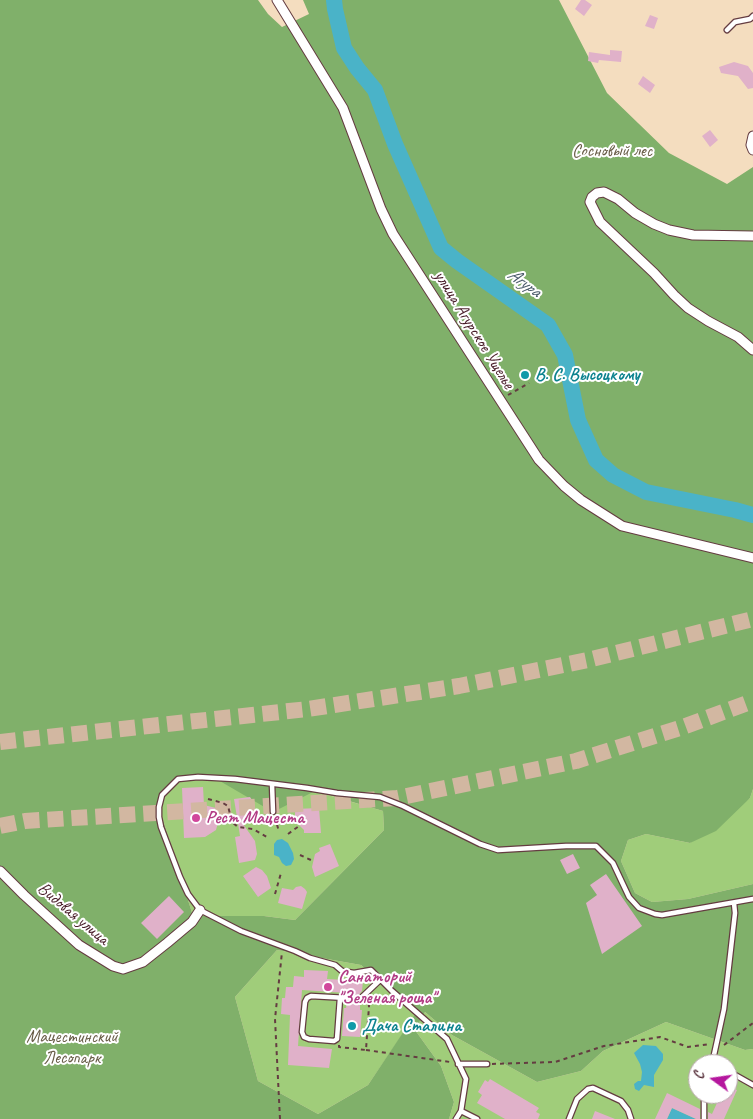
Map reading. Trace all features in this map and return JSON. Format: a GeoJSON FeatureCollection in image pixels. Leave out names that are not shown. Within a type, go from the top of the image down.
{"type":"FeatureCollection","features":[{"type":"Feature","properties":{"kind":"street","name":"улица Агурское Ущелье"},"geometry":{"type":"LineString","coordinates":[[278,0],[343,108],[381,209],[393,234],[539,460],[564,486],[581,500],[622,526],[753,558]]}},
{"type":"Feature","properties":{"kind":"street"},"geometry":{"type":"LineString","coordinates":[[753,136],[751,145],[753,150]]}},
{"type":"Feature","properties":{"kind":"street"},"geometry":{"type":"LineString","coordinates":[[753,236],[693,234],[669,230],[654,224],[636,213],[618,198],[604,192],[597,192],[590,202],[600,222],[688,308],[738,337],[753,350]]}},
{"type":"Feature","properties":{"kind":"street","name":"Видовая улица"},"geometry":{"type":"LineString","coordinates":[[0,871],[79,945],[113,966],[123,969],[143,962],[192,922],[200,910]]}},
{"type":"Feature","properties":{"kind":"lane"},"geometry":{"type":"LineString","coordinates":[[727,30],[735,22],[750,19],[753,16]]}},
{"type":"Feature","properties":{"kind":"lane"},"geometry":{"type":"LineString","coordinates":[[456,1119],[461,1111],[466,1079],[447,1039],[371,970],[354,973],[342,971],[335,965],[310,958],[241,931],[200,910],[188,894],[161,827],[159,807],[162,795],[178,779],[207,778],[380,797],[403,806],[472,840],[498,850],[596,846],[613,863],[629,897],[640,908],[655,914],[662,915],[753,900]]}},
{"type":"Feature","properties":{"kind":"lane"},"geometry":{"type":"LineString","coordinates":[[272,784],[273,812]]}},
{"type":"Feature","properties":{"kind":"lane"},"geometry":{"type":"LineString","coordinates":[[716,1054],[724,1009],[735,914],[734,903]]}},
{"type":"Feature","properties":{"kind":"lane"},"geometry":{"type":"LineString","coordinates":[[360,999],[381,980]]}},
{"type":"Feature","properties":{"kind":"lane"},"geometry":{"type":"LineString","coordinates":[[340,998],[337,1039],[334,1042],[309,1040],[304,1037],[302,1032],[307,998],[311,996],[347,998]]}},
{"type":"Feature","properties":{"kind":"lane"},"geometry":{"type":"LineString","coordinates":[[458,1064],[487,1064]]}},
{"type":"Feature","properties":{"kind":"lane"},"geometry":{"type":"LineString","coordinates":[[738,1077],[753,1086]]}},
{"type":"Feature","properties":{"kind":"lane"},"geometry":{"type":"LineString","coordinates":[[569,1119],[577,1099],[588,1089],[594,1088],[621,1101],[628,1110],[631,1119]]}},
{"type":"Feature","properties":{"kind":"lane"},"geometry":{"type":"LineString","coordinates":[[704,1104],[704,1119]]}},
{"type":"Feature","properties":{"kind":"lane"},"geometry":{"type":"LineString","coordinates":[[461,1111],[477,1119]]}},
{"type":"Feature","properties":{"kind":"path"},"geometry":{"type":"LineString","coordinates":[[499,399],[529,383]]}},
{"type":"Feature","properties":{"kind":"path"},"geometry":{"type":"LineString","coordinates":[[208,800],[228,806],[232,822],[238,827],[254,829],[267,837]]}},
{"type":"Feature","properties":{"kind":"path"},"geometry":{"type":"LineString","coordinates":[[273,812],[279,832]]}},
{"type":"Feature","properties":{"kind":"path"},"geometry":{"type":"LineString","coordinates":[[288,834],[299,826]]}},
{"type":"Feature","properties":{"kind":"path"},"geometry":{"type":"LineString","coordinates":[[300,855],[312,860]]}},
{"type":"Feature","properties":{"kind":"path"},"geometry":{"type":"LineString","coordinates":[[276,894],[281,873]]}},
{"type":"Feature","properties":{"kind":"path"},"geometry":{"type":"LineString","coordinates":[[280,1119],[275,1019],[282,946]]}},
{"type":"Feature","properties":{"kind":"path"},"geometry":{"type":"LineString","coordinates":[[366,1050],[369,1006],[367,994]]}},
{"type":"Feature","properties":{"kind":"path"},"geometry":{"type":"LineString","coordinates":[[716,1051],[753,1023]]}},
{"type":"Feature","properties":{"kind":"path"},"geometry":{"type":"LineString","coordinates":[[487,1064],[555,1062],[604,1046],[660,1037],[688,1047],[717,1042]]}},
{"type":"Feature","properties":{"kind":"path"},"geometry":{"type":"LineString","coordinates":[[337,1039],[339,1047],[458,1064]]}},
{"type":"Feature","properties":{"kind":"green space"},"geometry":{"type":"Polygon","coordinates":[[[0,0],[258,0],[268,14],[282,27],[309,14],[303,0],[559,0],[607,93],[669,153],[727,184],[753,167],[753,789],[750,798],[716,831],[690,843],[646,834],[628,840],[621,861],[635,893],[652,902],[688,899],[753,884],[753,1049],[745,1050],[666,1022],[603,1051],[581,1071],[537,1082],[452,1035],[425,1012],[415,1030],[441,1066],[454,1102],[449,1119],[0,1119],[0,0]],[[181,777],[168,786],[162,799],[160,810],[193,916],[264,916],[295,920],[384,830],[383,811],[315,791],[273,812],[213,777],[181,777]],[[277,950],[235,997],[258,1081],[318,1114],[368,1085],[416,1013],[361,965],[277,950]]]}},
{"type":"Feature","properties":{"kind":"green space"},"geometry":{"type":"Polygon","coordinates":[[[181,777],[213,777],[314,791],[383,811],[384,830],[295,920],[264,916],[193,916],[160,810],[162,799],[168,786],[181,777]]]}},
{"type":"Feature","properties":{"kind":"green space"},"geometry":{"type":"Polygon","coordinates":[[[753,789],[753,884],[688,899],[652,902],[635,893],[621,861],[628,840],[646,834],[690,843],[750,798],[753,789]]]}},
{"type":"Feature","properties":{"kind":"green space"},"geometry":{"type":"Polygon","coordinates":[[[277,950],[361,965],[417,1013],[368,1085],[318,1114],[258,1081],[235,997],[277,950]]]}},
{"type":"Feature","properties":{"kind":"green space"},"geometry":{"type":"Polygon","coordinates":[[[425,1012],[452,1035],[537,1082],[581,1071],[603,1051],[666,1022],[745,1050],[753,1049],[753,1119],[449,1119],[454,1102],[441,1066],[415,1030],[425,1012]]]}},
{"type":"Feature","properties":{"kind":"water"},"geometry":{"type":"Polygon","coordinates":[[[282,839],[288,843],[293,853],[294,859],[291,865],[286,866],[279,857],[274,855],[274,844],[277,840],[282,839]]]}},
{"type":"Feature","properties":{"kind":"water"},"geometry":{"type":"Polygon","coordinates":[[[643,1045],[656,1046],[663,1054],[663,1060],[654,1075],[654,1087],[644,1085],[639,1091],[635,1089],[634,1084],[641,1081],[642,1072],[634,1053],[643,1045]]]}},
{"type":"Feature","properties":{"kind":"water"},"geometry":{"type":"Polygon","coordinates":[[[672,1108],[696,1119],[667,1119],[672,1108]]]}},
{"type":"Feature","properties":{"kind":"building"},"geometry":{"type":"Polygon","coordinates":[[[581,0],[585,0],[592,5],[584,16],[575,9],[581,0]]]}},
{"type":"Feature","properties":{"kind":"building"},"geometry":{"type":"Polygon","coordinates":[[[650,15],[658,18],[654,29],[645,26],[650,15]]]}},
{"type":"Feature","properties":{"kind":"building"},"geometry":{"type":"Polygon","coordinates":[[[610,50],[622,51],[621,62],[599,60],[598,63],[588,61],[589,52],[610,55],[610,50]]]}},
{"type":"Feature","properties":{"kind":"building"},"geometry":{"type":"Polygon","coordinates":[[[734,62],[748,66],[753,73],[753,88],[748,89],[738,76],[721,73],[719,67],[734,62]]]}},
{"type":"Feature","properties":{"kind":"building"},"geometry":{"type":"Polygon","coordinates":[[[643,76],[655,85],[650,93],[638,84],[643,76]]]}},
{"type":"Feature","properties":{"kind":"building"},"geometry":{"type":"Polygon","coordinates":[[[710,130],[718,140],[710,147],[702,136],[710,130]]]}},
{"type":"Feature","properties":{"kind":"building"},"geometry":{"type":"Polygon","coordinates":[[[203,787],[204,805],[216,808],[219,819],[216,830],[205,837],[184,838],[182,788],[203,787]]]}},
{"type":"Feature","properties":{"kind":"building"},"geometry":{"type":"Polygon","coordinates":[[[250,797],[254,803],[256,816],[254,822],[243,824],[255,841],[257,854],[255,860],[239,863],[235,837],[240,836],[234,799],[250,797]]]}},
{"type":"Feature","properties":{"kind":"building"},"geometry":{"type":"Polygon","coordinates":[[[319,808],[321,833],[304,833],[304,830],[295,821],[295,809],[319,808]]]}},
{"type":"Feature","properties":{"kind":"building"},"geometry":{"type":"Polygon","coordinates":[[[330,844],[339,866],[315,877],[312,867],[315,854],[320,851],[319,848],[330,844]]]}},
{"type":"Feature","properties":{"kind":"building"},"geometry":{"type":"Polygon","coordinates":[[[573,854],[580,868],[567,874],[560,860],[573,854]]]}},
{"type":"Feature","properties":{"kind":"building"},"geometry":{"type":"Polygon","coordinates":[[[256,867],[267,876],[271,888],[258,897],[243,876],[256,867]]]}},
{"type":"Feature","properties":{"kind":"building"},"geometry":{"type":"Polygon","coordinates":[[[606,874],[642,926],[602,954],[586,903],[597,895],[590,885],[606,874]]]}},
{"type":"Feature","properties":{"kind":"building"},"geometry":{"type":"Polygon","coordinates":[[[301,886],[307,892],[302,909],[278,903],[282,888],[293,890],[301,886]]]}},
{"type":"Feature","properties":{"kind":"building"},"geometry":{"type":"Polygon","coordinates":[[[169,896],[184,912],[157,939],[141,923],[169,896]]]}},
{"type":"Feature","properties":{"kind":"building","name":"Дача Сталина"},"geometry":{"type":"Polygon","coordinates":[[[304,970],[328,971],[327,979],[363,981],[362,991],[356,998],[360,1003],[360,1010],[362,1010],[360,1037],[342,1036],[344,1008],[346,1008],[347,1002],[351,1000],[350,995],[347,993],[302,990],[298,1046],[332,1049],[329,1068],[288,1065],[290,1015],[281,1014],[282,998],[285,998],[286,987],[293,987],[294,976],[304,977],[304,970]]]}},
{"type":"Feature","properties":{"kind":"building"},"geometry":{"type":"Polygon","coordinates":[[[490,1079],[539,1108],[536,1112],[540,1114],[538,1119],[505,1119],[477,1103],[482,1095],[478,1092],[485,1080],[488,1082],[490,1079]]]}},
{"type":"Feature","properties":{"kind":"building"},"geometry":{"type":"Polygon","coordinates":[[[667,1093],[700,1109],[700,1119],[672,1108],[667,1119],[655,1119],[667,1093]]]}},
{"type":"Feature","properties":{"kind":"building"},"geometry":{"type":"Polygon","coordinates":[[[716,1104],[731,1104],[724,1119],[708,1119],[708,1112],[712,1114],[716,1104]]]}},
{"type":"Feature","properties":{"kind":"building"},"geometry":{"type":"Polygon","coordinates":[[[595,1111],[615,1119],[592,1119],[595,1111]]]}},
{"type":"Feature","properties":{"kind":"waterway","name":"Агура"},"geometry":{"type":"LineString","coordinates":[[334,0],[344,48],[375,90],[395,144],[441,248],[548,325],[565,355],[578,420],[596,460],[613,475],[646,492],[753,515]]}},
{"type":"Feature","properties":{"kind":"tunnel"},"geometry":{"type":"LineString","coordinates":[[0,742],[308,709],[459,686],[588,660],[753,619]]}},
{"type":"Feature","properties":{"kind":"tunnel"},"geometry":{"type":"LineString","coordinates":[[0,826],[25,821],[397,798],[576,761],[680,728],[753,701]]}},
{"type":"Feature","properties":{"kind":"place","name":"В. С. Высоцкому"},"geometry":{"type":"Point","coordinates":[525,375]}},
{"type":"Feature","properties":{"kind":"place","name":"Рест Мацеста"},"geometry":{"type":"Point","coordinates":[196,818]}},
{"type":"Feature","properties":{"kind":"place","name":"Санаторий \"Зеленая роща\""},"geometry":{"type":"Point","coordinates":[328,987]}},
{"type":"Feature","properties":{"kind":"place","name":"Дача Сталина"},"geometry":{"type":"Point","coordinates":[352,1026]}},
{"type":"Feature","properties":{"kind":"park label","name":"Сосновый лес"},"geometry":{"type":"Point","coordinates":[612,151]}},
{"type":"Feature","properties":{"kind":"park label","name":"Мацестинский Лесопарк"},"geometry":{"type":"Point","coordinates":[72,1047]}}]}
